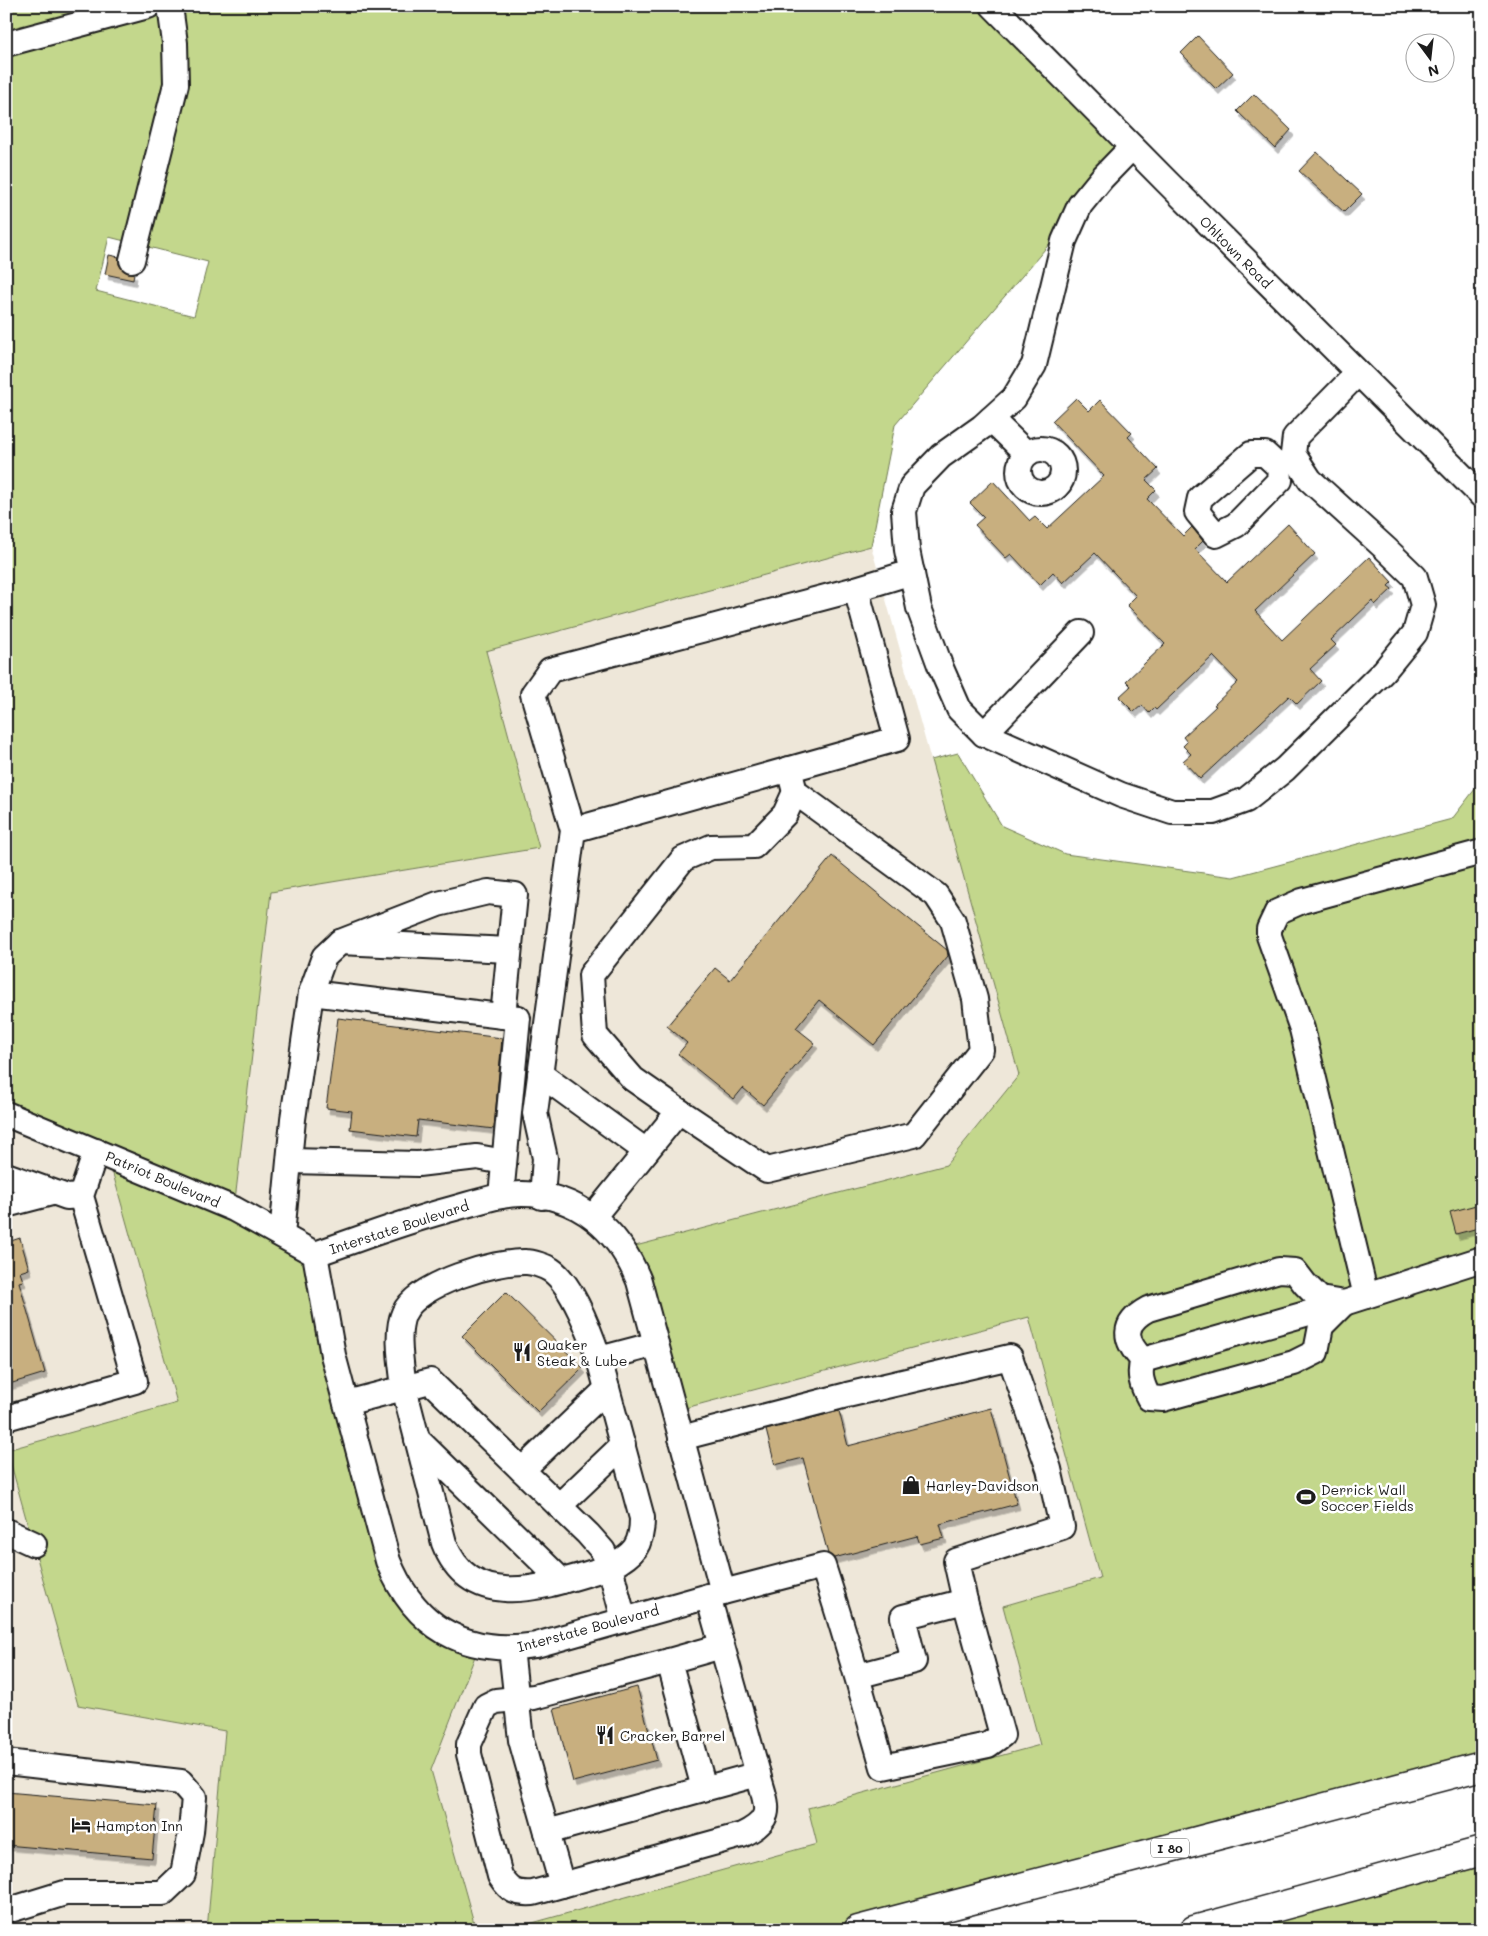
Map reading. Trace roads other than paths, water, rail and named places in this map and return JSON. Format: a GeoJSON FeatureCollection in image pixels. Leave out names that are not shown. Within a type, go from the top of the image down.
{"type":"FeatureCollection","features":[{"type":"Feature","properties":{"kind":"highway","name":"I 80"},"geometry":{"type":"LineString","coordinates":[[858,1930],[1482,1766]]}},
{"type":"Feature","properties":{"kind":"highway"},"geometry":{"type":"LineString","coordinates":[[1194,1930],[1482,1851]]}},
{"type":"Feature","properties":{"kind":"highway"},"geometry":{"type":"LineString","coordinates":[[1223,1930],[1271,1909]]}},
{"type":"Feature","properties":{"kind":"street"},"geometry":{"type":"LineString","coordinates":[[6,44],[148,6]]}},
{"type":"Feature","properties":{"kind":"street"},"geometry":{"type":"LineString","coordinates":[[132,260],[176,84],[175,43],[170,6]]}},
{"type":"Feature","properties":{"kind":"street","name":"Ohltown Road"},"geometry":{"type":"LineString","coordinates":[[993,6],[1482,496]]}},
{"type":"Feature","properties":{"kind":"street"},"geometry":{"type":"LineString","coordinates":[[1132,147],[1102,178],[1080,205],[1064,240],[1034,365],[1014,398],[992,419],[942,456],[912,486],[904,511],[907,550],[919,608],[941,668],[959,709],[984,734],[1121,795],[1172,812],[1213,812],[1246,800],[1285,769],[1384,671],[1415,633],[1423,605],[1415,578],[1310,480],[1286,461],[1295,437],[1358,373]]}},
{"type":"Feature","properties":{"kind":"street"},"geometry":{"type":"LineString","coordinates":[[992,419],[1027,454]]}},
{"type":"Feature","properties":{"kind":"street"},"geometry":{"type":"LineString","coordinates":[[542,1196],[545,1158],[535,1113],[573,830],[533,694],[550,670],[856,589],[912,572]]}},
{"type":"Feature","properties":{"kind":"street"},"geometry":{"type":"LineString","coordinates":[[573,830],[792,780],[897,739],[856,589]]}},
{"type":"Feature","properties":{"kind":"street"},"geometry":{"type":"LineString","coordinates":[[984,734],[1081,633]]}},
{"type":"Feature","properties":{"kind":"street"},"geometry":{"type":"LineString","coordinates":[[792,780],[936,895],[953,921],[975,999],[980,1050],[914,1135],[767,1170],[633,1079],[595,1034],[591,975],[683,859],[711,847],[754,846],[785,814],[792,780]]}},
{"type":"Feature","properties":{"kind":"street"},"geometry":{"type":"LineString","coordinates":[[1355,1300],[1302,1029],[1271,944],[1269,929],[1277,912],[1302,901],[1482,852]]}},
{"type":"Feature","properties":{"kind":"street"},"geometry":{"type":"LineString","coordinates":[[282,1235],[294,1110],[311,992],[324,957],[340,942],[438,904],[488,892],[515,895],[503,1016]]}},
{"type":"Feature","properties":{"kind":"street"},"geometry":{"type":"LineString","coordinates":[[340,942],[509,950]]}},
{"type":"Feature","properties":{"kind":"street"},"geometry":{"type":"LineString","coordinates":[[311,992],[518,1018],[501,1196]]}},
{"type":"Feature","properties":{"kind":"street"},"geometry":{"type":"LineString","coordinates":[[540,1074],[646,1151]]}},
{"type":"Feature","properties":{"kind":"street"},"geometry":{"type":"LineString","coordinates":[[593,1217],[679,1111]]}},
{"type":"Feature","properties":{"kind":"street","name":"Patriot Boulevard"},"geometry":{"type":"LineString","coordinates":[[6,1114],[234,1209],[315,1254]]}},
{"type":"Feature","properties":{"kind":"street"},"geometry":{"type":"LineString","coordinates":[[6,1418],[135,1381],[81,1196],[96,1151]]}},
{"type":"Feature","properties":{"kind":"street"},"geometry":{"type":"LineString","coordinates":[[290,1161],[418,1164],[477,1156],[504,1162]]}},
{"type":"Feature","properties":{"kind":"street"},"geometry":{"type":"LineString","coordinates":[[6,1175],[67,1198],[81,1196]]}},
{"type":"Feature","properties":{"kind":"street"},"geometry":{"type":"LineString","coordinates":[[6,1205],[52,1193]]}},
{"type":"Feature","properties":{"kind":"street","name":"Interstate Boulevard"},"geometry":{"type":"LineString","coordinates":[[715,1594],[681,1438],[639,1281],[621,1245],[593,1217],[569,1204],[542,1196],[522,1194],[501,1196],[414,1220],[315,1254],[333,1355],[388,1561],[405,1595],[434,1625],[458,1639],[479,1646],[511,1648],[536,1644],[823,1566],[857,1676]]}},
{"type":"Feature","properties":{"kind":"street"},"geometry":{"type":"LineString","coordinates":[[1143,1360],[1355,1300],[1482,1259]]}},
{"type":"Feature","properties":{"kind":"street"},"geometry":{"type":"LineString","coordinates":[[528,1262],[551,1270],[566,1285],[592,1339],[599,1359],[642,1518],[642,1534],[636,1548],[625,1559],[610,1567],[533,1588],[504,1590],[481,1584],[461,1570],[450,1557],[444,1543],[404,1388],[400,1330],[404,1313],[413,1301],[431,1288],[466,1272],[503,1263],[528,1262]]}},
{"type":"Feature","properties":{"kind":"street"},"geometry":{"type":"LineString","coordinates":[[1143,1360],[1134,1352],[1128,1340],[1129,1327],[1136,1316],[1148,1309],[1279,1270],[1295,1271],[1320,1299],[1355,1300]]}},
{"type":"Feature","properties":{"kind":"street"},"geometry":{"type":"LineString","coordinates":[[1143,1360],[1140,1370],[1142,1385],[1149,1398],[1163,1398],[1294,1362],[1316,1352],[1321,1326],[1355,1300]]}},
{"type":"Feature","properties":{"kind":"street"},"geometry":{"type":"LineString","coordinates":[[599,1359],[656,1344]]}},
{"type":"Feature","properties":{"kind":"street"},"geometry":{"type":"LineString","coordinates":[[681,1438],[847,1395],[1010,1358],[1049,1469],[1062,1527],[956,1561],[965,1601],[1002,1735],[988,1745],[883,1767],[857,1676],[914,1661],[903,1617],[965,1601]]}},
{"type":"Feature","properties":{"kind":"street"},"geometry":{"type":"LineString","coordinates":[[346,1403],[430,1381],[603,1551],[610,1567],[624,1620]]}},
{"type":"Feature","properties":{"kind":"street"},"geometry":{"type":"LineString","coordinates":[[522,1470],[608,1389]]}},
{"type":"Feature","properties":{"kind":"street"},"geometry":{"type":"LineString","coordinates":[[417,1439],[562,1581]]}},
{"type":"Feature","properties":{"kind":"street"},"geometry":{"type":"LineString","coordinates":[[559,1506],[623,1445]]}},
{"type":"Feature","properties":{"kind":"street"},"geometry":{"type":"LineString","coordinates":[[6,1531],[34,1544]]}},
{"type":"Feature","properties":{"kind":"street"},"geometry":{"type":"LineString","coordinates":[[715,1594],[722,1646],[766,1807],[766,1815],[762,1822],[754,1829],[742,1835],[533,1893],[518,1894],[507,1887],[500,1876],[469,1754],[469,1744],[486,1706],[496,1701],[534,1697],[722,1646]]}},
{"type":"Feature","properties":{"kind":"street"},"geometry":{"type":"LineString","coordinates":[[511,1648],[515,1700],[521,1740],[562,1885]]}},
{"type":"Feature","properties":{"kind":"street"},"geometry":{"type":"LineString","coordinates":[[669,1660],[704,1788]]}},
{"type":"Feature","properties":{"kind":"street"},"geometry":{"type":"LineString","coordinates":[[6,1762],[181,1782],[194,1797],[191,1832],[183,1874],[163,1893],[65,1893],[13,1909],[6,1909]]}},
{"type":"Feature","properties":{"kind":"street"},"geometry":{"type":"LineString","coordinates":[[547,1832],[758,1774]]}},
{"type":"Feature","properties":{"kind":"place","name":"Quaker Steak & Lube"},"geometry":{"type":"Point","coordinates":[522,1352]}},
{"type":"Feature","properties":{"kind":"place","name":"Harley-Davidson"},"geometry":{"type":"Point","coordinates":[911,1485]}},
{"type":"Feature","properties":{"kind":"place","name":"Derrick Wall Soccer Fields"},"geometry":{"type":"Point","coordinates":[1306,1497]}},
{"type":"Feature","properties":{"kind":"place","name":"Cracker Barrel"},"geometry":{"type":"Point","coordinates":[605,1735]}},
{"type":"Feature","properties":{"kind":"place","name":"Hampton Inn"},"geometry":{"type":"Point","coordinates":[81,1825]}}]}
